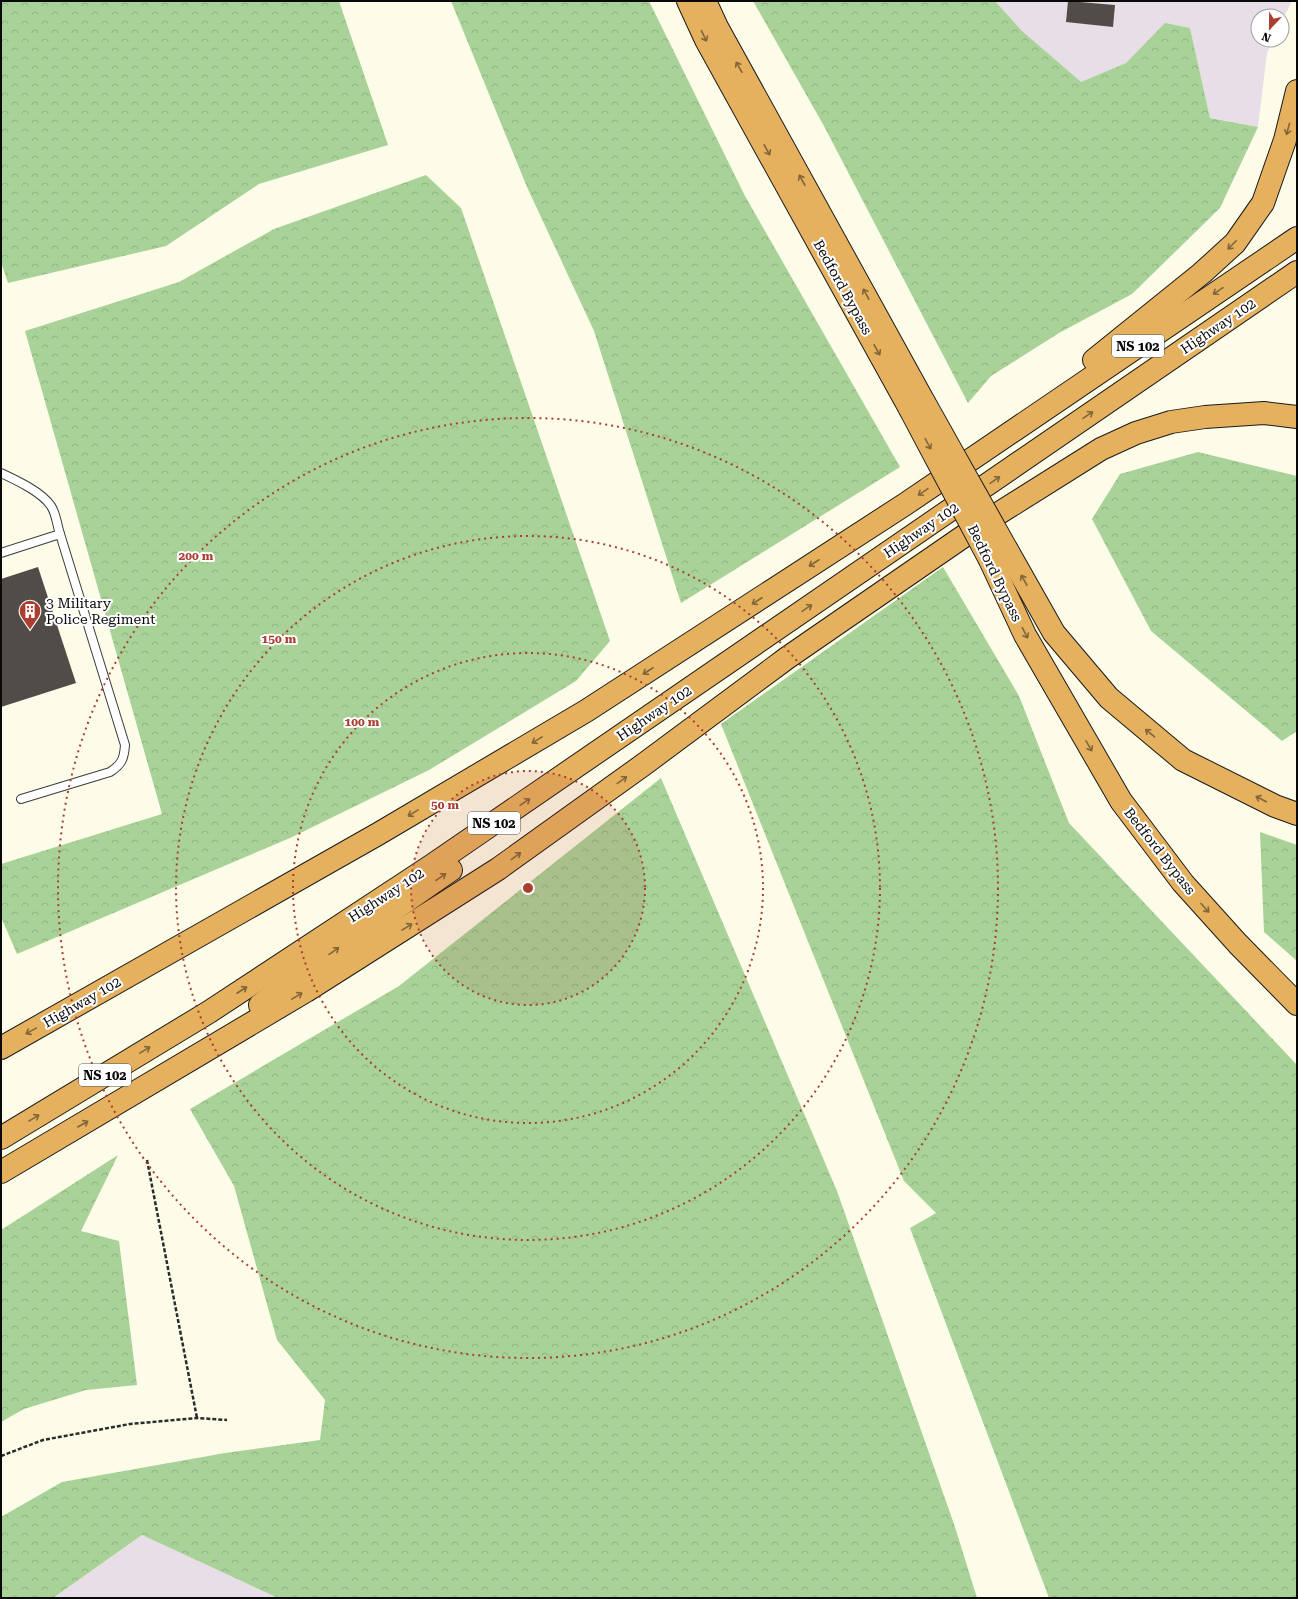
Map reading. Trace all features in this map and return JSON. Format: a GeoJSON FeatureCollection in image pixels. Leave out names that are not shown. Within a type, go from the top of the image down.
{"type":"FeatureCollection","features":[{"type":"Feature","properties":{"kind":"highway","name":"Bedford Bypass"},"geometry":{"type":"LineString","coordinates":[[688,1],[706,40],[917,406]]}},
{"type":"Feature","properties":{"kind":"highway","name":"Bedford Bypass"},"geometry":{"type":"LineString","coordinates":[[705,1],[917,406],[998,555],[1054,633],[1109,698],[1183,760],[1275,806],[1297,814]]}},
{"type":"Feature","properties":{"kind":"highway"},"geometry":{"type":"LineString","coordinates":[[978,455],[1196,278],[1235,243],[1263,202],[1285,140],[1297,91]]}},
{"type":"Feature","properties":{"kind":"highway","name":"Highway 102"},"geometry":{"type":"LineString","coordinates":[[1,1048],[378,834],[586,711],[978,455],[1297,238]]}},
{"type":"Feature","properties":{"kind":"highway","name":"Highway 102"},"geometry":{"type":"LineString","coordinates":[[1,1138],[209,1012],[431,866],[1297,272]]}},
{"type":"Feature","properties":{"kind":"highway"},"geometry":{"type":"LineString","coordinates":[[1,1172],[306,991],[498,869],[643,765],[786,658],[980,525],[1101,449],[1136,433],[1178,421],[1204,417],[1264,414],[1297,417]]}},
{"type":"Feature","properties":{"kind":"highway","name":"Bedford Bypass"},"geometry":{"type":"LineString","coordinates":[[998,555],[1025,635],[1121,801],[1183,883],[1238,944],[1296,1004]]}},
{"type":"Feature","properties":{"kind":"highway"},"geometry":{"type":"LineString","coordinates":[[192,1060],[262,1003],[297,977],[632,744],[753,657],[775,630]]}},
{"type":"Feature","properties":{"kind":"lane"},"geometry":{"type":"LineString","coordinates":[[1,473],[41,496],[52,506],[125,745],[124,756],[119,766],[110,772],[21,799]]}},
{"type":"Feature","properties":{"kind":"lane"},"geometry":{"type":"LineString","coordinates":[[1,553],[60,534]]}},
{"type":"Feature","properties":{"kind":"path"},"geometry":{"type":"LineString","coordinates":[[147,1160],[197,1418]]}},
{"type":"Feature","properties":{"kind":"path"},"geometry":{"type":"LineString","coordinates":[[1,1456],[43,1440],[130,1424],[197,1418],[227,1420]]}},
{"type":"Feature","properties":{"kind":"shaded area"},"geometry":{"type":"Polygon","coordinates":[[[995,1],[1292,1],[1288,8],[1250,8],[1250,48],[1269,48],[1267,53],[1258,127],[1210,118],[1190,28],[1165,24],[1126,63],[1081,83],[1022,31],[995,1]]]}},
{"type":"Feature","properties":{"kind":"shaded area"},"geometry":{"type":"Polygon","coordinates":[[[142,1535],[278,1598],[53,1598],[142,1535]]]}},
{"type":"Feature","properties":{"kind":"green space"},"geometry":{"type":"Polygon","coordinates":[[[1,1],[339,1],[388,145],[259,184],[166,246],[8,283],[1,262],[1,1]]]}},
{"type":"Feature","properties":{"kind":"green space"},"geometry":{"type":"Polygon","coordinates":[[[451,1],[649,1],[745,196],[900,467],[681,603],[594,331],[527,187],[451,1]]]}},
{"type":"Feature","properties":{"kind":"green space"},"geometry":{"type":"Polygon","coordinates":[[[753,1],[995,1],[1022,31],[1081,82],[1126,63],[1165,23],[1190,28],[1210,118],[1258,127],[1220,208],[1132,294],[1059,333],[991,376],[968,403],[824,126],[753,1]]]}},
{"type":"Feature","properties":{"kind":"green space"},"geometry":{"type":"Polygon","coordinates":[[[426,175],[461,208],[610,641],[576,681],[429,770],[290,838],[17,954],[1,917],[1,864],[162,814],[25,331],[179,282],[274,229],[426,175]]]}},
{"type":"Feature","properties":{"kind":"green space"},"geometry":{"type":"Polygon","coordinates":[[[1198,452],[1297,476],[1297,731],[1282,741],[1151,631],[1092,519],[1120,474],[1198,452]]]}},
{"type":"Feature","properties":{"kind":"green space"},"geometry":{"type":"Polygon","coordinates":[[[943,567],[1019,696],[1069,823],[1297,1065],[1297,1598],[1049,1598],[910,1228],[936,1213],[904,1181],[721,724],[943,567]]]}},
{"type":"Feature","properties":{"kind":"green space"},"geometry":{"type":"Polygon","coordinates":[[[661,778],[837,1191],[955,1527],[977,1598],[278,1598],[142,1535],[53,1598],[1,1598],[1,1517],[62,1482],[225,1453],[320,1440],[325,1400],[277,1340],[234,1186],[190,1109],[399,986],[661,778]]]}},
{"type":"Feature","properties":{"kind":"green space"},"geometry":{"type":"Polygon","coordinates":[[[1260,832],[1297,845],[1297,961],[1264,932],[1260,832]]]}},
{"type":"Feature","properties":{"kind":"green space"},"geometry":{"type":"Polygon","coordinates":[[[118,1155],[81,1231],[119,1241],[137,1385],[86,1390],[24,1409],[1,1422],[1,1230],[118,1155]]]}},
{"type":"Feature","properties":{"kind":"building"},"geometry":{"type":"Polygon","coordinates":[[[1068,1],[1115,5],[1113,27],[1066,22],[1068,1]]]}},
{"type":"Feature","properties":{"kind":"building","name":"3 Military Police Regiment"},"geometry":{"type":"Polygon","coordinates":[[[38,567],[76,683],[1,707],[1,579],[38,567]]]}},
{"type":"Feature","properties":{"kind":"place","name":"3 Military Police Regiment"},"geometry":{"type":"Point","coordinates":[30,630]}}]}
